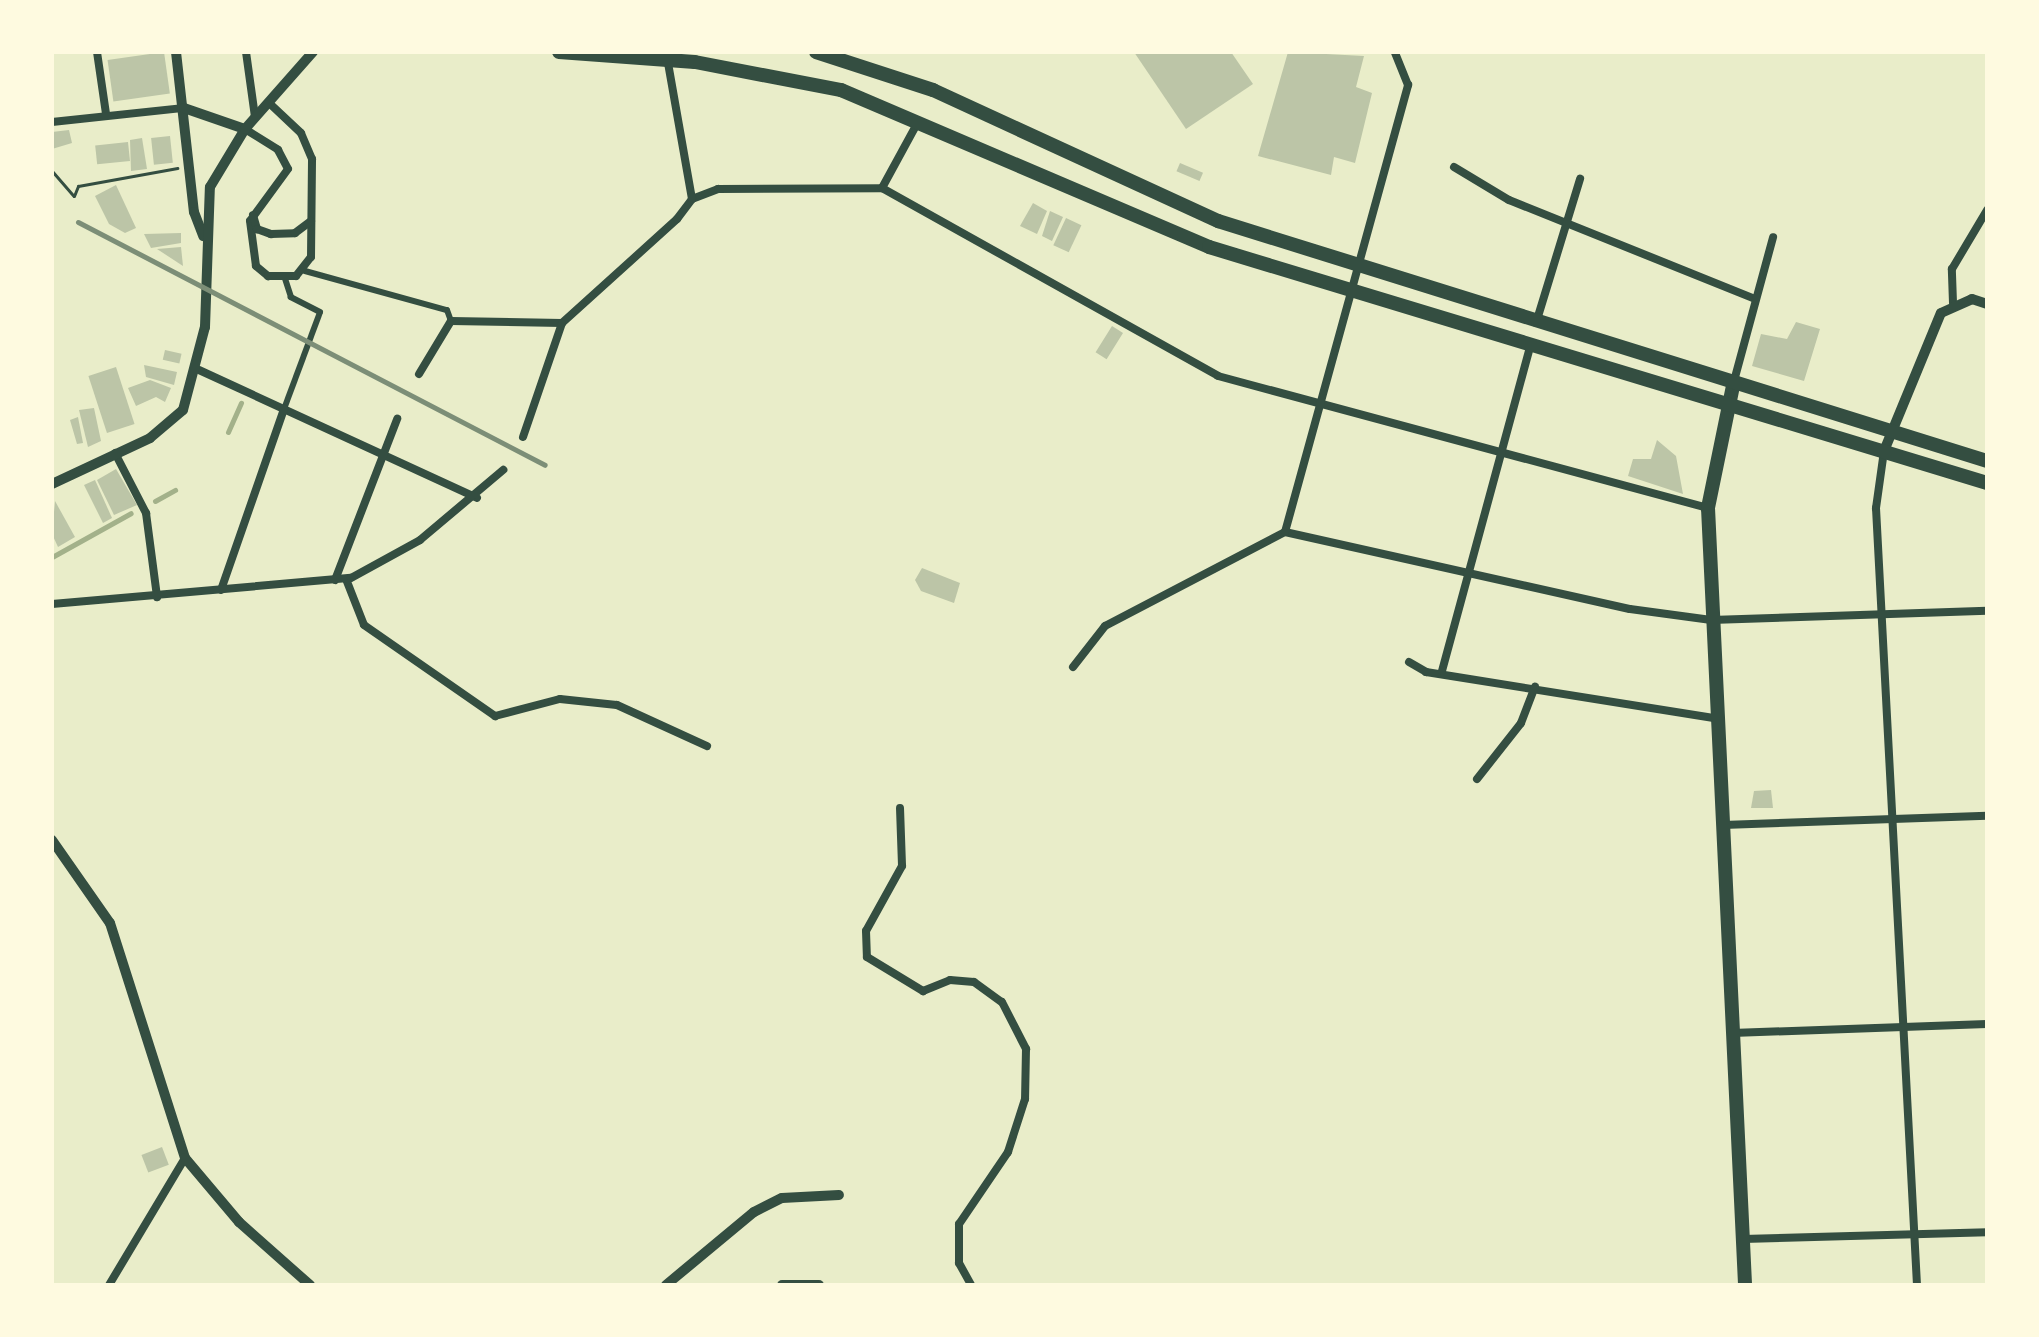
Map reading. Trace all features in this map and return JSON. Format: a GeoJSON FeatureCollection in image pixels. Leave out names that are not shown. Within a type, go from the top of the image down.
{"type":"FeatureCollection","features":[{"type":"Feature","properties":{"kind":"main road"},"geometry":{"type":"LineString","coordinates":[[559,52],[665,56],[841,90],[919,120],[1209,247],[1529,350],[1987,483]]}},
{"type":"Feature","properties":{"kind":"main road"},"geometry":{"type":"LineString","coordinates":[[816,52],[933,90],[1218,221],[1353,266],[1889,428],[1987,461]]}},
{"type":"Feature","properties":{"kind":"main road"},"geometry":{"type":"LineString","coordinates":[[1734,381],[1708,508],[1745,1285]]}},
{"type":"Feature","properties":{"kind":"street"},"geometry":{"type":"LineString","coordinates":[[97,52],[106,114]]}},
{"type":"Feature","properties":{"kind":"street"},"geometry":{"type":"LineString","coordinates":[[176,52],[188,167],[206,242]]}},
{"type":"Feature","properties":{"kind":"street"},"geometry":{"type":"LineString","coordinates":[[246,52],[255,117]]}},
{"type":"Feature","properties":{"kind":"street"},"geometry":{"type":"LineString","coordinates":[[52,484],[175,421],[199,370],[210,187],[245,129],[313,52]]}},
{"type":"Feature","properties":{"kind":"street"},"geometry":{"type":"LineString","coordinates":[[1285,532],[1353,266],[1408,85],[1395,52]]}},
{"type":"Feature","properties":{"kind":"street"},"geometry":{"type":"LineString","coordinates":[[665,56],[692,199]]}},
{"type":"Feature","properties":{"kind":"street"},"geometry":{"type":"LineString","coordinates":[[268,102],[309,144],[312,221],[305,271]]}},
{"type":"Feature","properties":{"kind":"street"},"geometry":{"type":"LineString","coordinates":[[52,122],[184,108],[245,129],[278,150],[288,169],[285,182],[253,214],[256,266],[285,278],[305,271],[447,310],[451,321]]}},
{"type":"Feature","properties":{"kind":"street"},"geometry":{"type":"LineString","coordinates":[[882,188],[919,120]]}},
{"type":"Feature","properties":{"kind":"street"},"geometry":{"type":"LineString","coordinates":[[1454,167],[1566,224],[1755,299]]}},
{"type":"Feature","properties":{"kind":"street"},"geometry":{"type":"LineString","coordinates":[[1536,323],[1580,179]]}},
{"type":"Feature","properties":{"kind":"street"},"geometry":{"type":"LineString","coordinates":[[523,437],[562,323],[650,247],[692,199],[718,189],[882,188],[1218,376],[1504,457],[1708,508]]}},
{"type":"Feature","properties":{"kind":"street"},"geometry":{"type":"LineString","coordinates":[[1953,303],[1952,269],[1987,210]]}},
{"type":"Feature","properties":{"kind":"street"},"geometry":{"type":"LineString","coordinates":[[253,214],[257,229],[271,234],[295,233],[312,221]]}},
{"type":"Feature","properties":{"kind":"street"},"geometry":{"type":"LineString","coordinates":[[1734,381],[1773,237]]}},
{"type":"Feature","properties":{"kind":"street"},"geometry":{"type":"LineString","coordinates":[[221,590],[320,312],[291,297],[285,278]]}},
{"type":"Feature","properties":{"kind":"street"},"geometry":{"type":"LineString","coordinates":[[1917,1285],[1884,617],[1875,494],[1889,428],[1941,313],[1953,303],[1987,304]]}},
{"type":"Feature","properties":{"kind":"street"},"geometry":{"type":"LineString","coordinates":[[451,321],[562,323]]}},
{"type":"Feature","properties":{"kind":"street"},"geometry":{"type":"LineString","coordinates":[[419,374],[451,321]]}},
{"type":"Feature","properties":{"kind":"street"},"geometry":{"type":"LineString","coordinates":[[1442,671],[1504,457],[1529,350]]}},
{"type":"Feature","properties":{"kind":"street"},"geometry":{"type":"LineString","coordinates":[[199,370],[477,498]]}},
{"type":"Feature","properties":{"kind":"street"},"geometry":{"type":"LineString","coordinates":[[335,580],[380,454],[397,419]]}},
{"type":"Feature","properties":{"kind":"street"},"geometry":{"type":"LineString","coordinates":[[115,453],[146,513],[157,597]]}},
{"type":"Feature","properties":{"kind":"street"},"geometry":{"type":"LineString","coordinates":[[52,604],[346,579],[392,558],[477,498],[503,470]]}},
{"type":"Feature","properties":{"kind":"street"},"geometry":{"type":"LineString","coordinates":[[1073,667],[1105,626],[1285,532],[1469,573],[1711,620],[1884,617],[1987,611]]}},
{"type":"Feature","properties":{"kind":"street"},"geometry":{"type":"LineString","coordinates":[[346,579],[364,625],[495,716],[560,699],[617,705],[707,746]]}},
{"type":"Feature","properties":{"kind":"street"},"geometry":{"type":"LineString","coordinates":[[1409,662],[1442,671],[1718,719]]}},
{"type":"Feature","properties":{"kind":"street"},"geometry":{"type":"LineString","coordinates":[[1477,779],[1521,723],[1535,687]]}},
{"type":"Feature","properties":{"kind":"street"},"geometry":{"type":"LineString","coordinates":[[900,808],[902,866],[866,931],[867,957],[923,991],[950,980],[974,982],[1002,1002],[1026,1049],[1025,1099],[1008,1152],[959,1224],[959,1263],[971,1285]]}},
{"type":"Feature","properties":{"kind":"street"},"geometry":{"type":"LineString","coordinates":[[1723,825],[1987,816]]}},
{"type":"Feature","properties":{"kind":"street"},"geometry":{"type":"LineString","coordinates":[[52,840],[110,923],[185,1158],[239,1222],[310,1285]]}},
{"type":"Feature","properties":{"kind":"street"},"geometry":{"type":"LineString","coordinates":[[1732,1033],[1987,1024]]}},
{"type":"Feature","properties":{"kind":"street"},"geometry":{"type":"LineString","coordinates":[[109,1285],[185,1158]]}},
{"type":"Feature","properties":{"kind":"street"},"geometry":{"type":"LineString","coordinates":[[666,1285],[754,1212],[782,1198],[839,1195]]}},
{"type":"Feature","properties":{"kind":"street"},"geometry":{"type":"LineString","coordinates":[[1743,1239],[1987,1232]]}},
{"type":"Feature","properties":{"kind":"street"},"geometry":{"type":"LineString","coordinates":[[782,1285],[819,1285]]}},
{"type":"Feature","properties":{"kind":"path"},"geometry":{"type":"LineString","coordinates":[[52,171],[74,196],[78,186],[188,167]]}},
{"type":"Feature","properties":{"kind":"building"},"geometry":{"type":"Polygon","coordinates":[[[164,52],[170,94],[113,102],[108,60],[164,52]]]}},
{"type":"Feature","properties":{"kind":"building"},"geometry":{"type":"Polygon","coordinates":[[[1134,52],[1231,52],[1253,84],[1186,129],[1134,52]]]}},
{"type":"Feature","properties":{"kind":"building"},"geometry":{"type":"Polygon","coordinates":[[[1288,52],[1364,56],[1356,87],[1372,93],[1355,163],[1334,157],[1331,175],[1258,156],[1288,52]]]}},
{"type":"Feature","properties":{"kind":"building"},"geometry":{"type":"Polygon","coordinates":[[[69,130],[72,143],[52,149],[52,132],[69,130]]]}},
{"type":"Feature","properties":{"kind":"building"},"geometry":{"type":"Polygon","coordinates":[[[170,136],[173,163],[154,165],[151,138],[170,136]]]}},
{"type":"Feature","properties":{"kind":"building"},"geometry":{"type":"Polygon","coordinates":[[[142,138],[147,169],[131,171],[130,140],[142,138]]]}},
{"type":"Feature","properties":{"kind":"building"},"geometry":{"type":"Polygon","coordinates":[[[128,142],[130,161],[97,164],[95,145],[128,142]]]}},
{"type":"Feature","properties":{"kind":"building"},"geometry":{"type":"Polygon","coordinates":[[[1180,163],[1203,173],[1199,181],[1176,171],[1180,163]]]}},
{"type":"Feature","properties":{"kind":"building"},"geometry":{"type":"Polygon","coordinates":[[[116,185],[136,228],[125,233],[109,224],[95,196],[116,185]]]}},
{"type":"Feature","properties":{"kind":"building"},"geometry":{"type":"Polygon","coordinates":[[[1033,203],[1047,211],[1037,234],[1020,226],[1033,203]]]}},
{"type":"Feature","properties":{"kind":"building"},"geometry":{"type":"Polygon","coordinates":[[[1050,211],[1063,217],[1052,241],[1042,236],[1050,211]]]}},
{"type":"Feature","properties":{"kind":"building"},"geometry":{"type":"Polygon","coordinates":[[[1066,218],[1081,225],[1069,252],[1053,245],[1066,218]]]}},
{"type":"Feature","properties":{"kind":"building"},"geometry":{"type":"Polygon","coordinates":[[[181,233],[181,243],[151,248],[144,234],[181,233]]]}},
{"type":"Feature","properties":{"kind":"building"},"geometry":{"type":"Polygon","coordinates":[[[181,247],[183,266],[157,249],[181,247]]]}},
{"type":"Feature","properties":{"kind":"building"},"geometry":{"type":"Polygon","coordinates":[[[1796,322],[1820,329],[1804,381],[1752,366],[1761,334],[1787,339],[1796,322]]]}},
{"type":"Feature","properties":{"kind":"building"},"geometry":{"type":"Polygon","coordinates":[[[1112,326],[1123,333],[1107,359],[1096,352],[1112,326]]]}},
{"type":"Feature","properties":{"kind":"building"},"geometry":{"type":"Polygon","coordinates":[[[165,350],[182,354],[179,364],[163,360],[165,350]]]}},
{"type":"Feature","properties":{"kind":"building"},"geometry":{"type":"Polygon","coordinates":[[[144,365],[177,372],[174,385],[146,377],[144,365]]]}},
{"type":"Feature","properties":{"kind":"building"},"geometry":{"type":"Polygon","coordinates":[[[116,367],[135,424],[107,433],[88,376],[116,367]]]}},
{"type":"Feature","properties":{"kind":"building"},"geometry":{"type":"Polygon","coordinates":[[[150,380],[171,388],[165,402],[156,397],[136,406],[128,388],[150,380]]]}},
{"type":"Feature","properties":{"kind":"building"},"geometry":{"type":"Polygon","coordinates":[[[94,408],[101,441],[88,447],[79,410],[94,408]]]}},
{"type":"Feature","properties":{"kind":"building"},"geometry":{"type":"Polygon","coordinates":[[[78,417],[83,443],[77,444],[70,420],[78,417]]]}},
{"type":"Feature","properties":{"kind":"building"},"geometry":{"type":"Polygon","coordinates":[[[1657,440],[1676,456],[1683,494],[1628,476],[1633,459],[1651,459],[1657,440]]]}},
{"type":"Feature","properties":{"kind":"building"},"geometry":{"type":"Polygon","coordinates":[[[116,469],[137,505],[114,515],[97,480],[116,469]]]}},
{"type":"Feature","properties":{"kind":"building"},"geometry":{"type":"Polygon","coordinates":[[[95,480],[112,518],[103,523],[84,485],[95,480]]]}},
{"type":"Feature","properties":{"kind":"building"},"geometry":{"type":"Polygon","coordinates":[[[55,501],[75,537],[58,547],[52,534],[55,501]]]}},
{"type":"Feature","properties":{"kind":"building"},"geometry":{"type":"Polygon","coordinates":[[[922,568],[960,583],[954,603],[921,591],[915,580],[922,568]]]}},
{"type":"Feature","properties":{"kind":"building"},"geometry":{"type":"Polygon","coordinates":[[[1771,790],[1773,808],[1751,808],[1754,791],[1771,790]]]}},
{"type":"Feature","properties":{"kind":"building"},"geometry":{"type":"Polygon","coordinates":[[[162,1147],[169,1165],[148,1173],[141,1155],[162,1147]]]}},
{"type":"Feature","properties":{"kind":"waterway"},"geometry":{"type":"LineString","coordinates":[[228,432],[241,403]]}},
{"type":"Feature","properties":{"kind":"waterway"},"geometry":{"type":"LineString","coordinates":[[155,501],[175,490]]}},
{"type":"Feature","properties":{"kind":"waterway"},"geometry":{"type":"LineString","coordinates":[[52,557],[131,513]]}},
{"type":"Feature","properties":{"kind":"railway"},"geometry":{"type":"LineString","coordinates":[[78,222],[545,465]]}}]}
